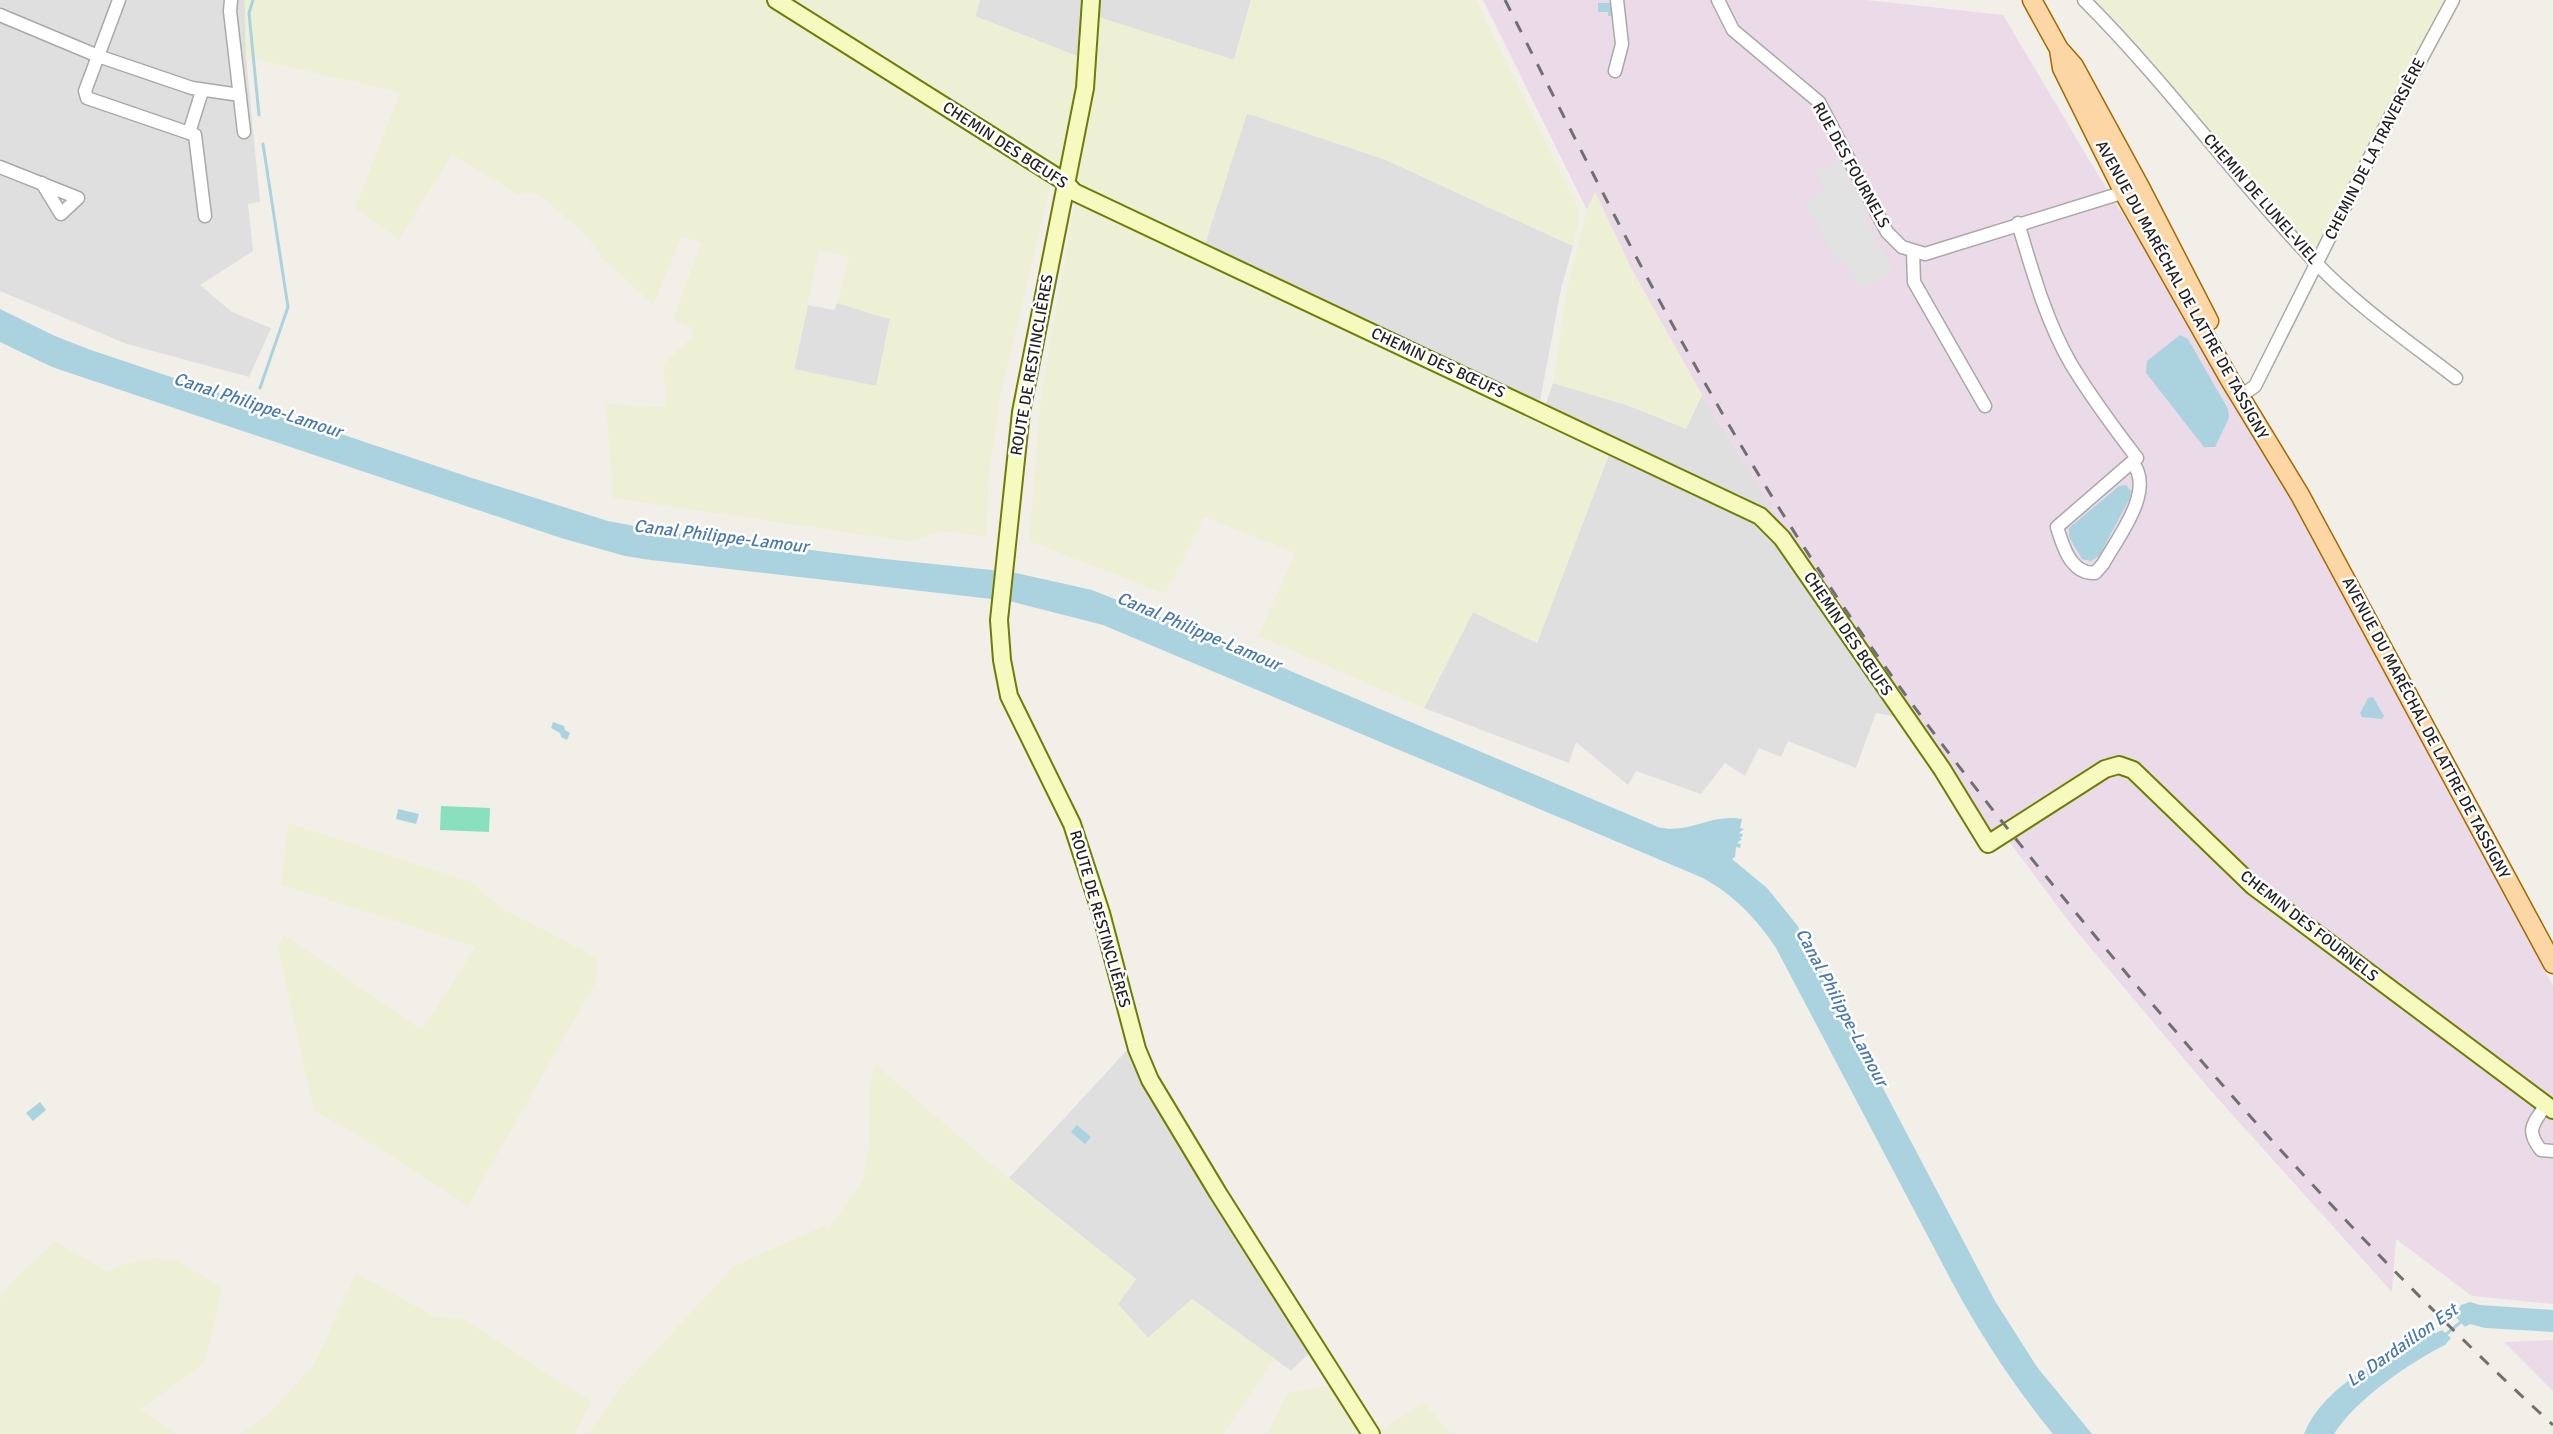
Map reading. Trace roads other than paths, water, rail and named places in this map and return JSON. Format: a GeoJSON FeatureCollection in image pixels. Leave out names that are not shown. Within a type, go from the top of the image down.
{"type":"FeatureCollection","features":[{"type":"Feature","properties":{"kind":"main road","name":"AVENUE DU MARÉCHAL DE LATTRE DE TASSIGNY"},"geometry":{"type":"LineString","coordinates":[[2032,0],[2059,49],[2074,66],[2132,190],[2230,380],[2300,495],[2553,963]]}},
{"type":"Feature","properties":{"kind":"main road","name":"AVENUE DU MARÉCHAL DE LATTRE DE TASSIGNY"},"geometry":{"type":"LineString","coordinates":[[2132,190],[2293,472],[2300,495]]}},
{"type":"Feature","properties":{"kind":"street"},"geometry":{"type":"LineString","coordinates":[[119,0],[85,91],[87,98],[195,135],[205,216]]}},
{"type":"Feature","properties":{"kind":"street","name":"CHEMIN DES BŒUFS"},"geometry":{"type":"LineString","coordinates":[[776,0],[1065,182],[1074,192],[1760,516],[1782,538],[1942,770],[1988,844]]}},
{"type":"Feature","properties":{"kind":"street","name":"ROUTE DE RESTINCLIÈRES"},"geometry":{"type":"LineString","coordinates":[[1091,0],[1085,88],[1021,412],[999,620],[1002,660],[1009,696],[1072,824],[1101,913],[1137,1049],[1150,1080],[1218,1193],[1371,1434]]}},
{"type":"Feature","properties":{"kind":"street"},"geometry":{"type":"LineString","coordinates":[[1615,71],[1622,44],[1617,0]]}},
{"type":"Feature","properties":{"kind":"street","name":"RUE DES FOURNELS"},"geometry":{"type":"LineString","coordinates":[[1718,0],[1732,30],[1819,102],[1887,232],[1902,247],[1913,250]]}},
{"type":"Feature","properties":{"kind":"street","name":"CHEMIN DE LUNEL-VIEL"},"geometry":{"type":"LineString","coordinates":[[2084,0],[2134,51],[2229,166],[2317,264],[2379,319],[2456,378]]}},
{"type":"Feature","properties":{"kind":"street","name":"CHEMIN DE LA TRAVERSIÈRE"},"geometry":{"type":"LineString","coordinates":[[2248,391],[2255,386],[2391,115],[2453,0]]}},
{"type":"Feature","properties":{"kind":"street"},"geometry":{"type":"LineString","coordinates":[[228,1],[244,132]]}},
{"type":"Feature","properties":{"kind":"street"},"geometry":{"type":"LineString","coordinates":[[0,15],[98,56],[202,91],[240,95]]}},
{"type":"Feature","properties":{"kind":"street"},"geometry":{"type":"LineString","coordinates":[[189,133],[202,91]]}},
{"type":"Feature","properties":{"kind":"street"},"geometry":{"type":"LineString","coordinates":[[0,167],[42,183]]}},
{"type":"Feature","properties":{"kind":"street"},"geometry":{"type":"LineString","coordinates":[[1985,406],[1914,282],[1913,250],[1924,254],[2018,223],[2132,190]]}},
{"type":"Feature","properties":{"kind":"street"},"geometry":{"type":"LineString","coordinates":[[2018,223],[2039,291],[2070,363],[2137,458],[2132,462],[2057,527],[2074,566],[2085,573],[2095,573],[2103,564],[2139,499],[2140,471],[2132,462]]}},
{"type":"Feature","properties":{"kind":"street","name":"CHEMIN DES FOURNELS"},"geometry":{"type":"LineString","coordinates":[[1988,844],[2105,769],[2119,765],[2133,770],[2253,886],[2550,1108],[2532,1126],[2532,1138],[2541,1150],[2553,1151]]}},
{"type":"Feature","properties":{"kind":"water"},"geometry":{"type":"Polygon","coordinates":[[[1598,3],[1612,3],[1612,16],[1608,16],[1608,12],[1598,12],[1598,3]]]}},
{"type":"Feature","properties":{"kind":"water"},"geometry":{"type":"Polygon","coordinates":[[[0,309],[55,336],[88,349],[469,477],[608,521],[667,532],[875,558],[1011,572],[1092,590],[1213,638],[1658,827],[1680,828],[1719,819],[1742,819],[1740,828],[1744,829],[1739,833],[1743,834],[1742,837],[1739,837],[1742,839],[1737,843],[1741,844],[1740,848],[1736,847],[1735,857],[1732,859],[1767,888],[1797,925],[1995,1301],[2037,1367],[2092,1434],[2053,1434],[2012,1379],[1986,1341],[1952,1282],[1776,948],[1744,908],[1703,878],[1103,625],[1009,601],[651,560],[625,556],[561,538],[52,367],[0,342],[0,309]]]}},
{"type":"Feature","properties":{"kind":"water"},"geometry":{"type":"Polygon","coordinates":[[[2180,335],[2188,339],[2228,409],[2229,418],[2215,447],[2204,447],[2146,373],[2147,361],[2180,335]]]}},
{"type":"Feature","properties":{"kind":"water"},"geometry":{"type":"Polygon","coordinates":[[[2126,485],[2131,491],[2130,498],[2099,556],[2091,561],[2082,559],[2069,537],[2069,528],[2119,486],[2126,485]]]}},
{"type":"Feature","properties":{"kind":"water"},"geometry":{"type":"Polygon","coordinates":[[[2373,697],[2384,716],[2382,719],[2362,717],[2360,713],[2368,698],[2373,697]]]}},
{"type":"Feature","properties":{"kind":"water"},"geometry":{"type":"Polygon","coordinates":[[[553,722],[564,726],[565,730],[570,733],[567,740],[551,728],[553,722]]]}},
{"type":"Feature","properties":{"kind":"water"},"geometry":{"type":"Polygon","coordinates":[[[398,809],[419,814],[416,824],[396,819],[398,809]]]}},
{"type":"Feature","properties":{"kind":"water"},"geometry":{"type":"Polygon","coordinates":[[[40,1102],[46,1110],[33,1121],[26,1113],[40,1102]]]}},
{"type":"Feature","properties":{"kind":"water"},"geometry":{"type":"Polygon","coordinates":[[[1077,1125],[1091,1137],[1085,1144],[1071,1132],[1077,1125]]]}},
{"type":"Feature","properties":{"kind":"water"},"geometry":{"type":"Polygon","coordinates":[[[2470,1302],[2480,1305],[2553,1310],[2553,1332],[2485,1328],[2470,1324],[2465,1327],[2455,1316],[2461,1305],[2470,1302]]]}},
{"type":"Feature","properties":{"kind":"water"},"geometry":{"type":"Polygon","coordinates":[[[2442,1330],[2451,1338],[2445,1345],[2415,1362],[2369,1396],[2343,1421],[2334,1434],[2304,1434],[2313,1417],[2326,1401],[2358,1374],[2431,1332],[2436,1333],[2442,1330]]]}},
{"type":"Feature","properties":{"kind":"waterway"},"geometry":{"type":"LineString","coordinates":[[253,0],[249,13],[259,115]]}},
{"type":"Feature","properties":{"kind":"waterway","name":"Canal Philippe-Lamour"},"geometry":{"type":"LineString","coordinates":[[260,388],[288,307],[263,144]]}},
{"type":"Feature","properties":{"kind":"waterway","name":"Le Dardaillon Est"},"geometry":{"type":"LineString","coordinates":[[2444,1336],[2462,1321]]}},
{"type":"Feature","properties":{"kind":"railway"},"geometry":{"type":"LineString","coordinates":[[1505,0],[1652,287],[1730,427],[1815,564],[1919,713],[2068,903],[2212,1073],[2378,1254],[2493,1369],[2553,1425]]}}]}
